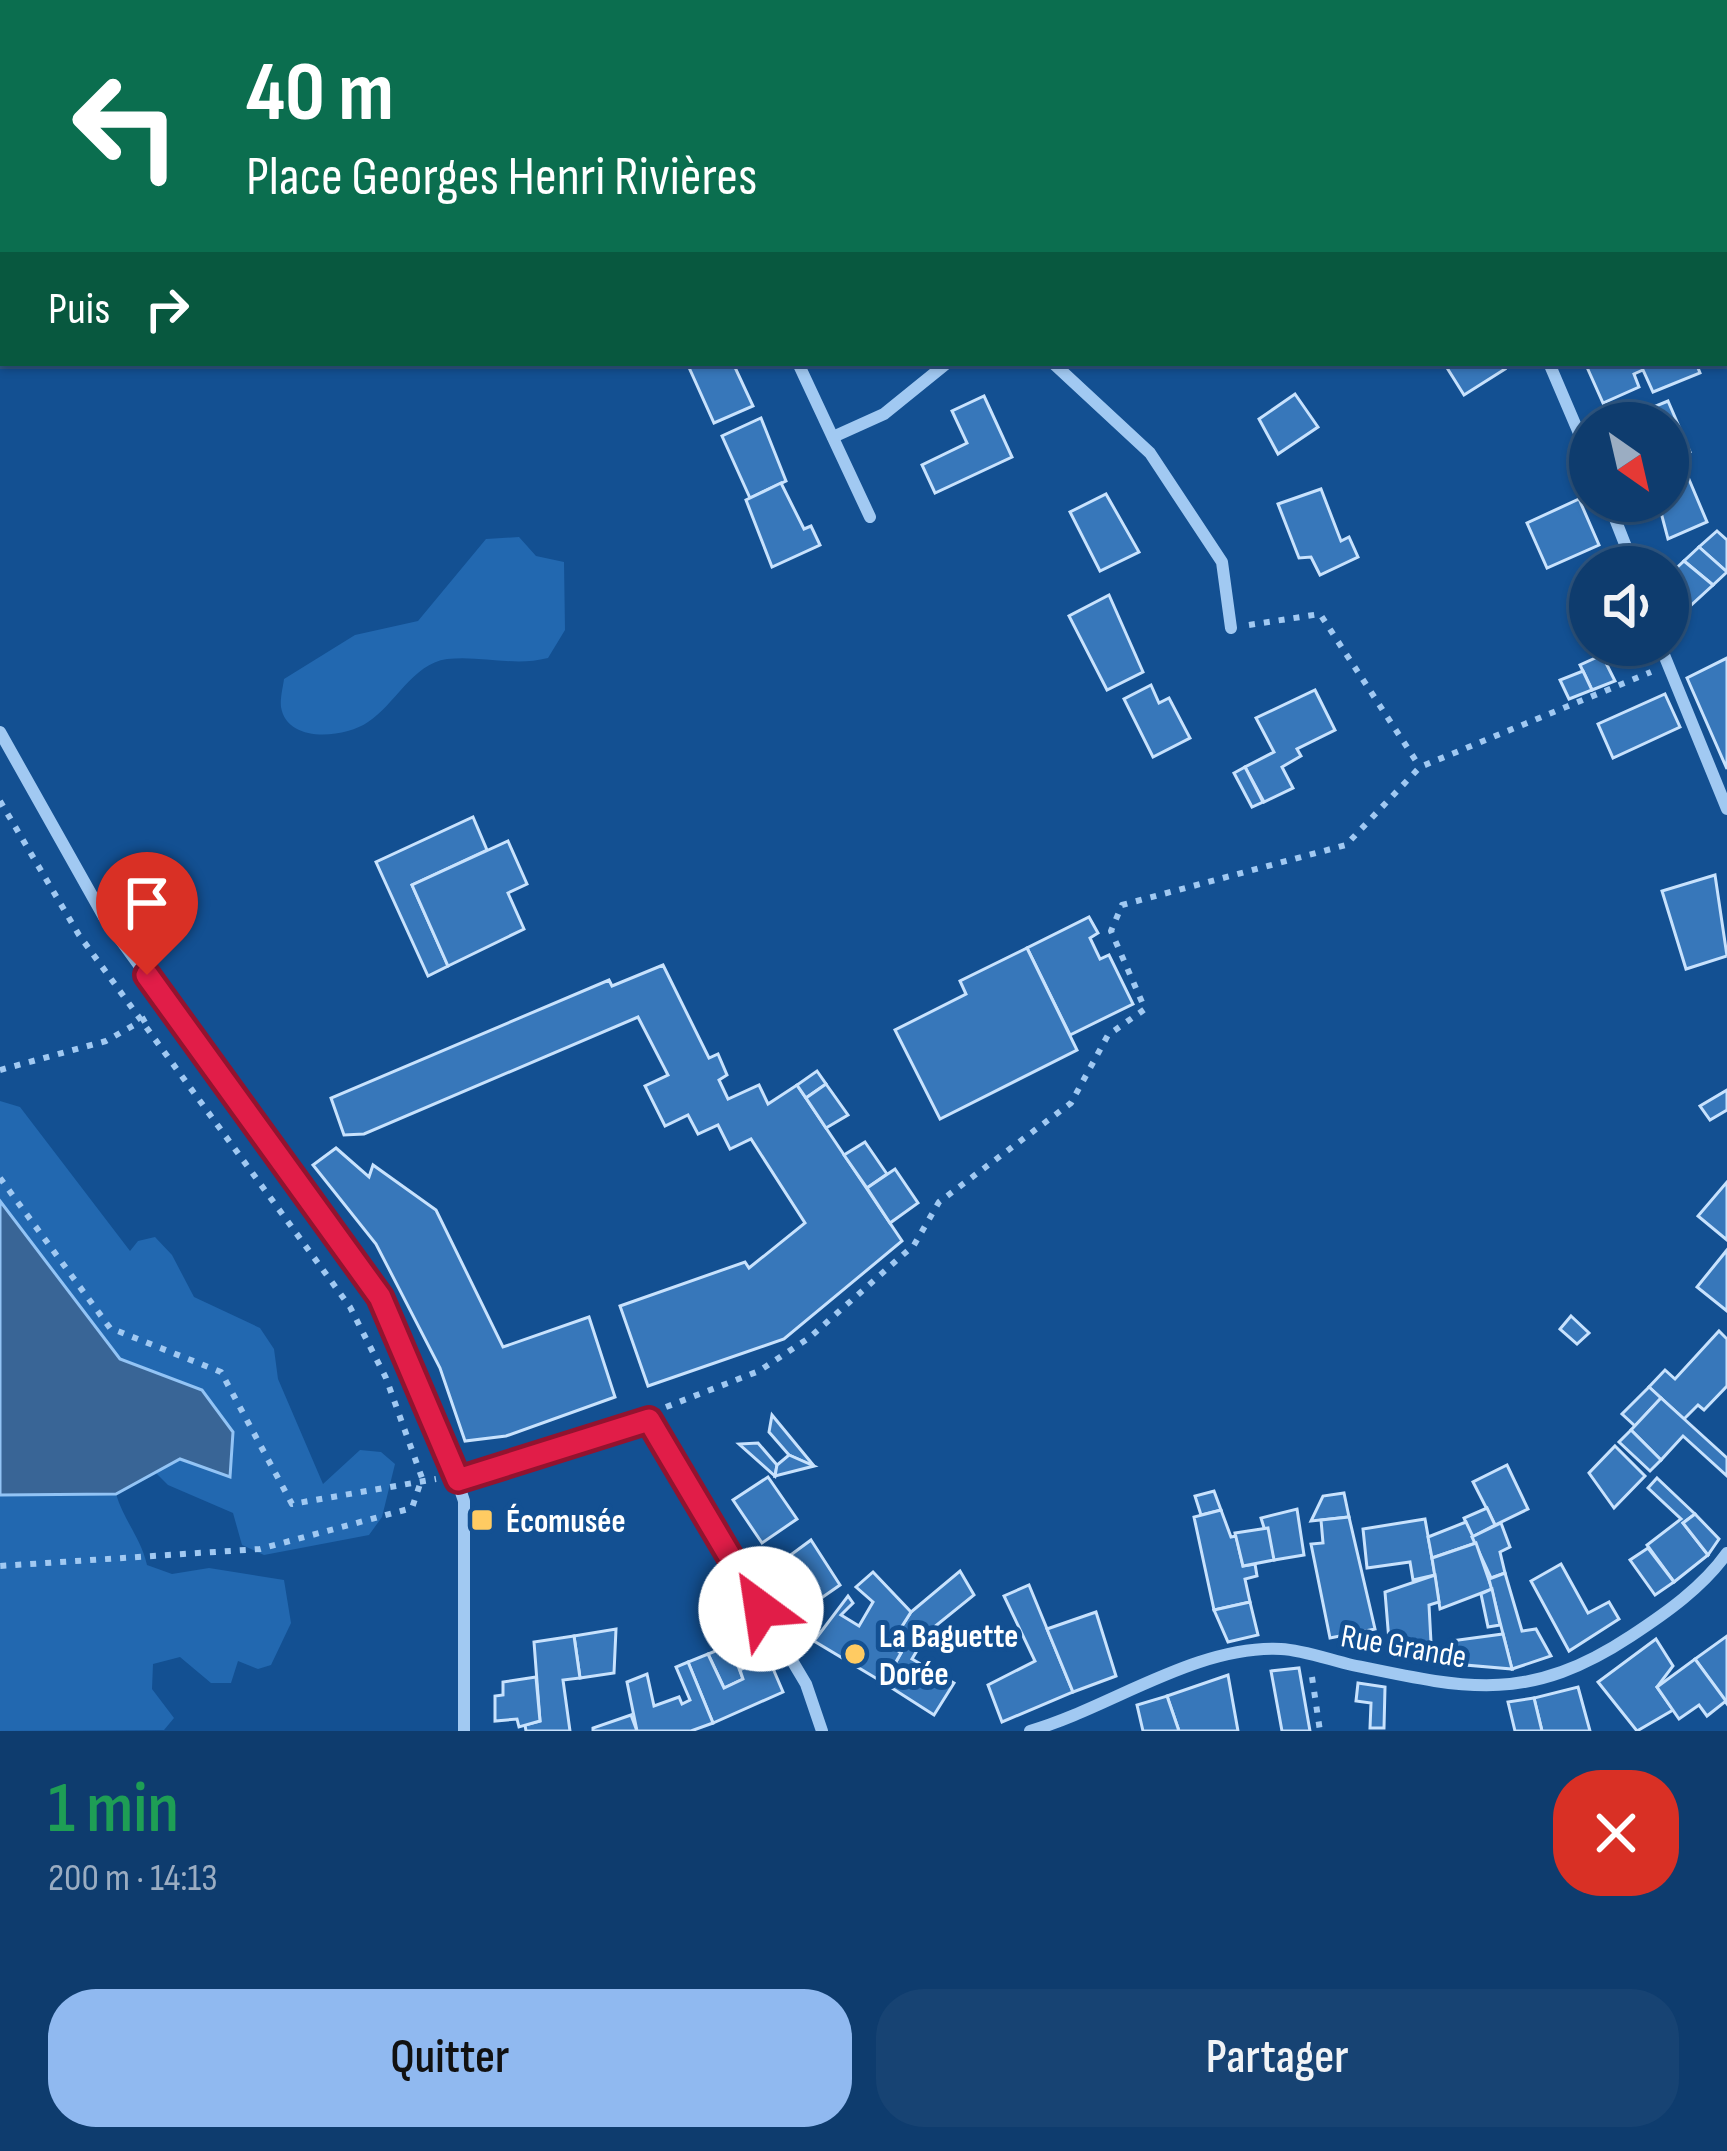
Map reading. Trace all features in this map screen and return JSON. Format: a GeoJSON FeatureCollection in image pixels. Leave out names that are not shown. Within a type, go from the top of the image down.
{"type":"FeatureCollection","features":[{"type":"Feature","properties":{"kind":"street"},"geometry":{"type":"LineString","coordinates":[[799,366],[870,518]]}},
{"type":"Feature","properties":{"kind":"street"},"geometry":{"type":"LineString","coordinates":[[833,437],[884,414],[943,366]]}},
{"type":"Feature","properties":{"kind":"street"},"geometry":{"type":"LineString","coordinates":[[1056,366],[1150,453],[1222,562],[1231,628]]}},
{"type":"Feature","properties":{"kind":"street"},"geometry":{"type":"LineString","coordinates":[[1550,366],[1569,410]]}},
{"type":"Feature","properties":{"kind":"street"},"geometry":{"type":"LineString","coordinates":[[1666,666],[1727,809]]}},
{"type":"Feature","properties":{"kind":"street"},"geometry":{"type":"LineString","coordinates":[[0,732],[67,858],[380,1297],[458,1480],[466,1532],[464,1731]]}},
{"type":"Feature","properties":{"kind":"street"},"geometry":{"type":"LineString","coordinates":[[458,1480],[649,1420],[806,1684],[822,1731]]}},
{"type":"Feature","properties":{"kind":"street","name":"Rue Grande"},"geometry":{"type":"LineString","coordinates":[[1038,1730],[1212,1660],[1281,1649],[1484,1686],[1532,1683],[1581,1669],[1656,1619],[1714,1572],[1727,1553]]}},
{"type":"Feature","properties":{"kind":"path"},"geometry":{"type":"LineString","coordinates":[[1231,628],[1320,614],[1420,767]]}},
{"type":"Feature","properties":{"kind":"path"},"geometry":{"type":"LineString","coordinates":[[649,1420],[672,1403],[759,1371],[809,1338],[914,1245],[939,1202],[1071,1102],[1108,1035],[1145,1009],[1111,932],[1122,905],[1346,844],[1420,767],[1666,666]]}},
{"type":"Feature","properties":{"kind":"path"},"geometry":{"type":"LineString","coordinates":[[0,801],[79,935],[145,1019],[350,1306],[386,1378],[422,1478],[412,1508],[260,1549],[0,1566]]}},
{"type":"Feature","properties":{"kind":"path"},"geometry":{"type":"LineString","coordinates":[[0,1070],[106,1041],[169,1005]]}},
{"type":"Feature","properties":{"kind":"path"},"geometry":{"type":"LineString","coordinates":[[0,1178],[110,1328],[221,1372],[292,1504],[422,1478]]}},
{"type":"Feature","properties":{"kind":"path"},"geometry":{"type":"LineString","coordinates":[[1309,1656],[1320,1731]]}},
{"type":"Feature","properties":{"kind":"shaded area"},"geometry":{"type":"Polygon","coordinates":[[[519,537],[536,556],[564,562],[565,630],[548,658],[435,662],[378,715],[346,732],[305,732],[286,719],[281,704],[284,679],[355,635],[418,621],[486,539],[519,537]]]}},
{"type":"Feature","properties":{"kind":"shaded area"},"geometry":{"type":"Polygon","coordinates":[[[0,1101],[20,1107],[130,1251],[138,1241],[155,1237],[172,1255],[194,1297],[260,1328],[274,1349],[278,1379],[323,1484],[360,1450],[381,1452],[395,1464],[382,1517],[369,1535],[264,1555],[242,1545],[233,1513],[168,1485],[155,1472],[180,1459],[202,1390],[120,1359],[0,1201],[0,1101]]]}},
{"type":"Feature","properties":{"kind":"shaded area"},"geometry":{"type":"Polygon","coordinates":[[[0,1201],[120,1359],[202,1390],[233,1432],[230,1477],[180,1459],[116,1494],[0,1495],[0,1201]]]}},
{"type":"Feature","properties":{"kind":"shaded area"},"geometry":{"type":"Polygon","coordinates":[[[116,1494],[147,1565],[172,1574],[209,1568],[284,1580],[291,1623],[271,1665],[258,1669],[238,1661],[231,1683],[211,1683],[180,1657],[153,1664],[152,1689],[174,1718],[164,1730],[0,1731],[0,1495],[116,1494]]]}},
{"type":"Feature","properties":{"kind":"building"},"geometry":{"type":"Polygon","coordinates":[[[688,366],[734,366],[753,406],[714,423],[688,366]]]}},
{"type":"Feature","properties":{"kind":"building"},"geometry":{"type":"Polygon","coordinates":[[[1446,366],[1503,366],[1505,369],[1464,395],[1446,366]]]}},
{"type":"Feature","properties":{"kind":"building"},"geometry":{"type":"Polygon","coordinates":[[[1586,366],[1697,366],[1700,373],[1653,392],[1643,370],[1634,374],[1639,387],[1603,402],[1586,366]]]}},
{"type":"Feature","properties":{"kind":"building"},"geometry":{"type":"Polygon","coordinates":[[[1295,394],[1318,427],[1278,454],[1259,419],[1295,394]]]}},
{"type":"Feature","properties":{"kind":"building"},"geometry":{"type":"Polygon","coordinates":[[[984,396],[1012,457],[935,493],[922,465],[967,443],[952,411],[984,396]]]}},
{"type":"Feature","properties":{"kind":"building"},"geometry":{"type":"Polygon","coordinates":[[[761,418],[786,481],[750,498],[722,436],[761,418]]]}},
{"type":"Feature","properties":{"kind":"building"},"geometry":{"type":"Polygon","coordinates":[[[1689,479],[1707,522],[1668,539],[1664,522],[1689,522],[1689,479]]]}},
{"type":"Feature","properties":{"kind":"building"},"geometry":{"type":"Polygon","coordinates":[[[781,483],[804,529],[811,526],[820,545],[772,567],[746,500],[781,483]]]}},
{"type":"Feature","properties":{"kind":"building"},"geometry":{"type":"Polygon","coordinates":[[[1321,489],[1341,541],[1349,537],[1358,557],[1320,575],[1311,557],[1299,558],[1278,504],[1321,489]]]}},
{"type":"Feature","properties":{"kind":"building"},"geometry":{"type":"Polygon","coordinates":[[[1106,494],[1139,552],[1100,571],[1070,512],[1106,494]]]}},
{"type":"Feature","properties":{"kind":"building"},"geometry":{"type":"Polygon","coordinates":[[[1569,504],[1569,522],[1589,522],[1599,545],[1569,546],[1569,558],[1547,568],[1527,523],[1569,504]]]}},
{"type":"Feature","properties":{"kind":"building"},"geometry":{"type":"Polygon","coordinates":[[[1717,531],[1727,540],[1727,572],[1699,547],[1717,531]]]}},
{"type":"Feature","properties":{"kind":"building"},"geometry":{"type":"Polygon","coordinates":[[[1699,547],[1727,572],[1713,585],[1689,565],[1689,556],[1699,547]]]}},
{"type":"Feature","properties":{"kind":"building"},"geometry":{"type":"Polygon","coordinates":[[[1689,565],[1713,585],[1689,607],[1689,565]]]}},
{"type":"Feature","properties":{"kind":"building"},"geometry":{"type":"Polygon","coordinates":[[[1109,595],[1143,672],[1107,690],[1069,616],[1109,595]]]}},
{"type":"Feature","properties":{"kind":"building"},"geometry":{"type":"Polygon","coordinates":[[[1727,658],[1727,769],[1687,678],[1727,658]]]}},
{"type":"Feature","properties":{"kind":"building"},"geometry":{"type":"Polygon","coordinates":[[[1580,666],[1608,666],[1615,681],[1592,690],[1580,666]]]}},
{"type":"Feature","properties":{"kind":"building"},"geometry":{"type":"Polygon","coordinates":[[[1583,671],[1592,690],[1569,699],[1560,680],[1583,671]]]}},
{"type":"Feature","properties":{"kind":"building"},"geometry":{"type":"Polygon","coordinates":[[[1151,685],[1159,703],[1169,698],[1190,738],[1153,757],[1124,699],[1151,685]]]}},
{"type":"Feature","properties":{"kind":"building"},"geometry":{"type":"Polygon","coordinates":[[[1315,690],[1335,730],[1297,749],[1301,756],[1282,767],[1293,788],[1264,802],[1245,767],[1274,752],[1256,718],[1315,690]]]}},
{"type":"Feature","properties":{"kind":"building"},"geometry":{"type":"Polygon","coordinates":[[[1665,694],[1680,727],[1613,758],[1598,724],[1665,694]]]}},
{"type":"Feature","properties":{"kind":"building"},"geometry":{"type":"Polygon","coordinates":[[[1245,767],[1263,802],[1252,807],[1234,773],[1245,767]]]}},
{"type":"Feature","properties":{"kind":"building"},"geometry":{"type":"Polygon","coordinates":[[[473,817],[487,850],[412,885],[448,966],[428,976],[376,862],[473,817]]]}},
{"type":"Feature","properties":{"kind":"building"},"geometry":{"type":"Polygon","coordinates":[[[508,841],[527,884],[508,893],[524,929],[448,966],[412,885],[508,841]]]}},
{"type":"Feature","properties":{"kind":"building"},"geometry":{"type":"Polygon","coordinates":[[[1715,875],[1727,956],[1686,969],[1662,891],[1715,875]]]}},
{"type":"Feature","properties":{"kind":"building"},"geometry":{"type":"Polygon","coordinates":[[[1089,917],[1098,933],[1090,938],[1100,959],[1109,955],[1133,1004],[1070,1035],[1027,948],[1089,917]]]}},
{"type":"Feature","properties":{"kind":"building"},"geometry":{"type":"Polygon","coordinates":[[[1027,948],[1077,1050],[940,1119],[895,1030],[966,994],[960,981],[1027,948]]]}},
{"type":"Feature","properties":{"kind":"building"},"geometry":{"type":"Polygon","coordinates":[[[663,965],[709,1058],[718,1054],[727,1075],[719,1080],[728,1099],[759,1085],[768,1104],[797,1085],[902,1241],[784,1339],[648,1386],[620,1306],[745,1262],[749,1268],[805,1223],[751,1139],[730,1149],[718,1125],[698,1134],[688,1115],[665,1126],[645,1086],[668,1075],[638,1017],[364,1134],[344,1135],[331,1098],[609,980],[612,986],[663,965]]]}},
{"type":"Feature","properties":{"kind":"building"},"geometry":{"type":"Polygon","coordinates":[[[817,1071],[826,1084],[806,1098],[797,1085],[817,1071]]]}},
{"type":"Feature","properties":{"kind":"building"},"geometry":{"type":"Polygon","coordinates":[[[826,1084],[848,1115],[826,1128],[806,1098],[826,1084]]]}},
{"type":"Feature","properties":{"kind":"building"},"geometry":{"type":"Polygon","coordinates":[[[1727,1090],[1727,1110],[1710,1120],[1700,1106],[1727,1090]]]}},
{"type":"Feature","properties":{"kind":"building"},"geometry":{"type":"Polygon","coordinates":[[[865,1142],[887,1174],[867,1188],[844,1155],[865,1142]]]}},
{"type":"Feature","properties":{"kind":"building"},"geometry":{"type":"Polygon","coordinates":[[[336,1148],[369,1177],[373,1165],[436,1210],[503,1347],[589,1317],[615,1397],[506,1436],[465,1441],[440,1368],[376,1244],[313,1165],[336,1148]]]}},
{"type":"Feature","properties":{"kind":"building"},"geometry":{"type":"Polygon","coordinates":[[[895,1169],[918,1203],[890,1223],[867,1188],[895,1169]]]}},
{"type":"Feature","properties":{"kind":"building"},"geometry":{"type":"Polygon","coordinates":[[[1727,1182],[1727,1240],[1698,1216],[1727,1182]]]}},
{"type":"Feature","properties":{"kind":"building"},"geometry":{"type":"Polygon","coordinates":[[[1727,1250],[1727,1311],[1697,1287],[1727,1250]]]}},
{"type":"Feature","properties":{"kind":"building"},"geometry":{"type":"Polygon","coordinates":[[[1571,1316],[1589,1333],[1577,1344],[1560,1329],[1571,1316]]]}},
{"type":"Feature","properties":{"kind":"building"},"geometry":{"type":"Polygon","coordinates":[[[1719,1331],[1727,1339],[1727,1386],[1704,1410],[1698,1405],[1684,1419],[1649,1387],[1665,1370],[1675,1379],[1719,1331]]]}},
{"type":"Feature","properties":{"kind":"building"},"geometry":{"type":"Polygon","coordinates":[[[1649,1387],[1661,1398],[1635,1426],[1622,1414],[1649,1387]]]}},
{"type":"Feature","properties":{"kind":"building"},"geometry":{"type":"Polygon","coordinates":[[[1661,1398],[1727,1458],[1727,1476],[1683,1436],[1661,1460],[1631,1430],[1661,1398]]]}},
{"type":"Feature","properties":{"kind":"building"},"geometry":{"type":"Polygon","coordinates":[[[772,1415],[814,1466],[789,1455],[769,1432],[772,1415]]]}},
{"type":"Feature","properties":{"kind":"building"},"geometry":{"type":"Polygon","coordinates":[[[1631,1430],[1661,1460],[1650,1471],[1619,1442],[1631,1430]]]}},
{"type":"Feature","properties":{"kind":"building"},"geometry":{"type":"Polygon","coordinates":[[[758,1443],[777,1465],[775,1476],[739,1444],[758,1443]]]}},
{"type":"Feature","properties":{"kind":"building"},"geometry":{"type":"Polygon","coordinates":[[[1615,1446],[1645,1476],[1614,1508],[1589,1473],[1615,1446]]]}},
{"type":"Feature","properties":{"kind":"building"},"geometry":{"type":"Polygon","coordinates":[[[789,1455],[814,1466],[775,1476],[777,1465],[789,1455]]]}},
{"type":"Feature","properties":{"kind":"building"},"geometry":{"type":"Polygon","coordinates":[[[1507,1465],[1528,1509],[1495,1525],[1473,1482],[1507,1465]]]}},
{"type":"Feature","properties":{"kind":"building"},"geometry":{"type":"Polygon","coordinates":[[[768,1477],[797,1519],[762,1543],[733,1500],[768,1477]]]}},
{"type":"Feature","properties":{"kind":"building"},"geometry":{"type":"Polygon","coordinates":[[[1657,1478],[1695,1514],[1683,1523],[1708,1555],[1674,1582],[1647,1545],[1681,1519],[1648,1488],[1657,1478]]]}},
{"type":"Feature","properties":{"kind":"building"},"geometry":{"type":"Polygon","coordinates":[[[1214,1491],[1221,1510],[1201,1515],[1195,1496],[1214,1491]]]}},
{"type":"Feature","properties":{"kind":"building"},"geometry":{"type":"Polygon","coordinates":[[[1344,1493],[1349,1517],[1311,1521],[1323,1496],[1344,1493]]]}},
{"type":"Feature","properties":{"kind":"building"},"geometry":{"type":"Polygon","coordinates":[[[1487,1508],[1495,1525],[1472,1537],[1464,1518],[1487,1508]]]}},
{"type":"Feature","properties":{"kind":"building"},"geometry":{"type":"Polygon","coordinates":[[[1297,1509],[1304,1555],[1274,1560],[1261,1518],[1297,1509]]]}},
{"type":"Feature","properties":{"kind":"building"},"geometry":{"type":"Polygon","coordinates":[[[1221,1510],[1231,1537],[1236,1536],[1243,1566],[1255,1564],[1257,1576],[1245,1579],[1250,1602],[1214,1610],[1194,1517],[1221,1510]]]}},
{"type":"Feature","properties":{"kind":"building"},"geometry":{"type":"Polygon","coordinates":[[[1695,1514],[1719,1539],[1708,1555],[1683,1523],[1695,1514]]]}},
{"type":"Feature","properties":{"kind":"building"},"geometry":{"type":"Polygon","coordinates":[[[1349,1517],[1375,1629],[1330,1638],[1311,1544],[1323,1543],[1321,1520],[1349,1517]]]}},
{"type":"Feature","properties":{"kind":"building"},"geometry":{"type":"Polygon","coordinates":[[[1425,1519],[1435,1575],[1413,1580],[1410,1562],[1367,1568],[1363,1529],[1425,1519]]]}},
{"type":"Feature","properties":{"kind":"building"},"geometry":{"type":"Polygon","coordinates":[[[1466,1522],[1476,1543],[1432,1558],[1428,1537],[1466,1522]]]}},
{"type":"Feature","properties":{"kind":"building"},"geometry":{"type":"Polygon","coordinates":[[[1501,1523],[1510,1547],[1500,1552],[1505,1573],[1491,1578],[1472,1537],[1501,1523]]]}},
{"type":"Feature","properties":{"kind":"building"},"geometry":{"type":"Polygon","coordinates":[[[1268,1528],[1274,1560],[1243,1566],[1235,1533],[1268,1528]]]}},
{"type":"Feature","properties":{"kind":"building"},"geometry":{"type":"Polygon","coordinates":[[[811,1540],[840,1585],[807,1608],[777,1565],[811,1540]]]}},
{"type":"Feature","properties":{"kind":"building"},"geometry":{"type":"Polygon","coordinates":[[[1476,1543],[1492,1589],[1440,1609],[1432,1558],[1476,1543]]]}},
{"type":"Feature","properties":{"kind":"building"},"geometry":{"type":"Polygon","coordinates":[[[1648,1548],[1674,1582],[1655,1595],[1630,1560],[1648,1548]]]}},
{"type":"Feature","properties":{"kind":"building"},"geometry":{"type":"Polygon","coordinates":[[[1561,1564],[1588,1613],[1609,1602],[1619,1619],[1569,1651],[1531,1581],[1561,1564]]]}},
{"type":"Feature","properties":{"kind":"building"},"geometry":{"type":"Polygon","coordinates":[[[960,1571],[974,1595],[928,1632],[912,1659],[954,1683],[934,1715],[884,1683],[901,1653],[890,1645],[911,1612],[960,1571]]]}},
{"type":"Feature","properties":{"kind":"building"},"geometry":{"type":"Polygon","coordinates":[[[873,1572],[911,1612],[890,1645],[901,1653],[884,1683],[814,1641],[848,1596],[853,1603],[841,1615],[859,1626],[873,1602],[856,1587],[873,1572]]]}},
{"type":"Feature","properties":{"kind":"building"},"geometry":{"type":"Polygon","coordinates":[[[1505,1573],[1522,1631],[1536,1629],[1551,1656],[1512,1669],[1489,1579],[1505,1573]]]}},
{"type":"Feature","properties":{"kind":"building"},"geometry":{"type":"Polygon","coordinates":[[[1435,1575],[1439,1602],[1429,1605],[1432,1661],[1390,1653],[1385,1592],[1435,1575]]]}},
{"type":"Feature","properties":{"kind":"building"},"geometry":{"type":"Polygon","coordinates":[[[1029,1585],[1073,1692],[1002,1722],[988,1685],[1035,1661],[1004,1596],[1029,1585]]]}},
{"type":"Feature","properties":{"kind":"building"},"geometry":{"type":"Polygon","coordinates":[[[1492,1589],[1500,1625],[1488,1627],[1481,1594],[1492,1589]]]}},
{"type":"Feature","properties":{"kind":"building"},"geometry":{"type":"Polygon","coordinates":[[[1250,1602],[1258,1635],[1228,1642],[1214,1610],[1250,1602]]]}},
{"type":"Feature","properties":{"kind":"building"},"geometry":{"type":"Polygon","coordinates":[[[744,1610],[756,1639],[734,1646],[723,1616],[744,1610]]]}},
{"type":"Feature","properties":{"kind":"building"},"geometry":{"type":"Polygon","coordinates":[[[1096,1612],[1116,1676],[1073,1692],[1047,1629],[1096,1612]]]}},
{"type":"Feature","properties":{"kind":"building"},"geometry":{"type":"Polygon","coordinates":[[[616,1629],[614,1673],[580,1678],[574,1636],[616,1629]]]}},
{"type":"Feature","properties":{"kind":"building"},"geometry":{"type":"Polygon","coordinates":[[[1503,1634],[1512,1669],[1454,1664],[1451,1641],[1503,1634]]]}},
{"type":"Feature","properties":{"kind":"building"},"geometry":{"type":"Polygon","coordinates":[[[574,1636],[580,1678],[563,1680],[570,1731],[526,1731],[525,1725],[540,1721],[534,1642],[574,1636]]]}},
{"type":"Feature","properties":{"kind":"building"},"geometry":{"type":"Polygon","coordinates":[[[1727,1636],[1727,1704],[1695,1659],[1727,1636]]]}},
{"type":"Feature","properties":{"kind":"building"},"geometry":{"type":"Polygon","coordinates":[[[1656,1639],[1673,1666],[1657,1687],[1673,1710],[1637,1731],[1598,1682],[1656,1639]]]}},
{"type":"Feature","properties":{"kind":"building"},"geometry":{"type":"Polygon","coordinates":[[[730,1645],[743,1679],[724,1688],[708,1654],[730,1645]]]}},
{"type":"Feature","properties":{"kind":"building"},"geometry":{"type":"Polygon","coordinates":[[[708,1654],[724,1688],[743,1679],[740,1670],[768,1657],[783,1692],[713,1723],[688,1662],[708,1654]]]}},
{"type":"Feature","properties":{"kind":"building"},"geometry":{"type":"Polygon","coordinates":[[[1695,1659],[1726,1701],[1707,1716],[1699,1705],[1679,1719],[1657,1687],[1695,1659]]]}},
{"type":"Feature","properties":{"kind":"building"},"geometry":{"type":"Polygon","coordinates":[[[688,1662],[713,1723],[691,1731],[637,1731],[627,1682],[647,1674],[654,1706],[679,1697],[682,1704],[690,1700],[676,1667],[688,1662]]]}},
{"type":"Feature","properties":{"kind":"building"},"geometry":{"type":"Polygon","coordinates":[[[1299,1668],[1310,1731],[1282,1731],[1271,1671],[1299,1668]]]}},
{"type":"Feature","properties":{"kind":"building"},"geometry":{"type":"Polygon","coordinates":[[[1228,1675],[1238,1731],[1179,1731],[1167,1696],[1228,1675]]]}},
{"type":"Feature","properties":{"kind":"building"},"geometry":{"type":"Polygon","coordinates":[[[536,1677],[540,1721],[519,1727],[517,1719],[495,1721],[495,1696],[503,1695],[503,1682],[536,1677]]]}},
{"type":"Feature","properties":{"kind":"building"},"geometry":{"type":"Polygon","coordinates":[[[1358,1683],[1385,1687],[1384,1728],[1370,1728],[1371,1703],[1356,1701],[1358,1683]]]}},
{"type":"Feature","properties":{"kind":"building"},"geometry":{"type":"Polygon","coordinates":[[[1578,1687],[1590,1731],[1542,1731],[1534,1698],[1578,1687]]]}},
{"type":"Feature","properties":{"kind":"building"},"geometry":{"type":"Polygon","coordinates":[[[1167,1696],[1179,1731],[1143,1731],[1137,1705],[1167,1696]]]}},
{"type":"Feature","properties":{"kind":"building"},"geometry":{"type":"Polygon","coordinates":[[[1534,1698],[1542,1731],[1515,1731],[1508,1702],[1534,1698]]]}},
{"type":"Feature","properties":{"kind":"building"},"geometry":{"type":"Polygon","coordinates":[[[631,1715],[637,1731],[593,1731],[593,1728],[631,1715]]]}},
{"type":"Feature","properties":{"kind":"place","name":"Écomusée"},"geometry":{"type":"Point","coordinates":[482,1520]}},
{"type":"Feature","properties":{"kind":"place","name":"La Baguette Dorée"},"geometry":{"type":"Point","coordinates":[855,1654]}},
{"type":"Feature","properties":{"kind":"route"},"geometry":{"type":"LineString","coordinates":[[147,975],[380,1297],[413,1365],[458,1480],[649,1420],[761,1609]]}}]}
